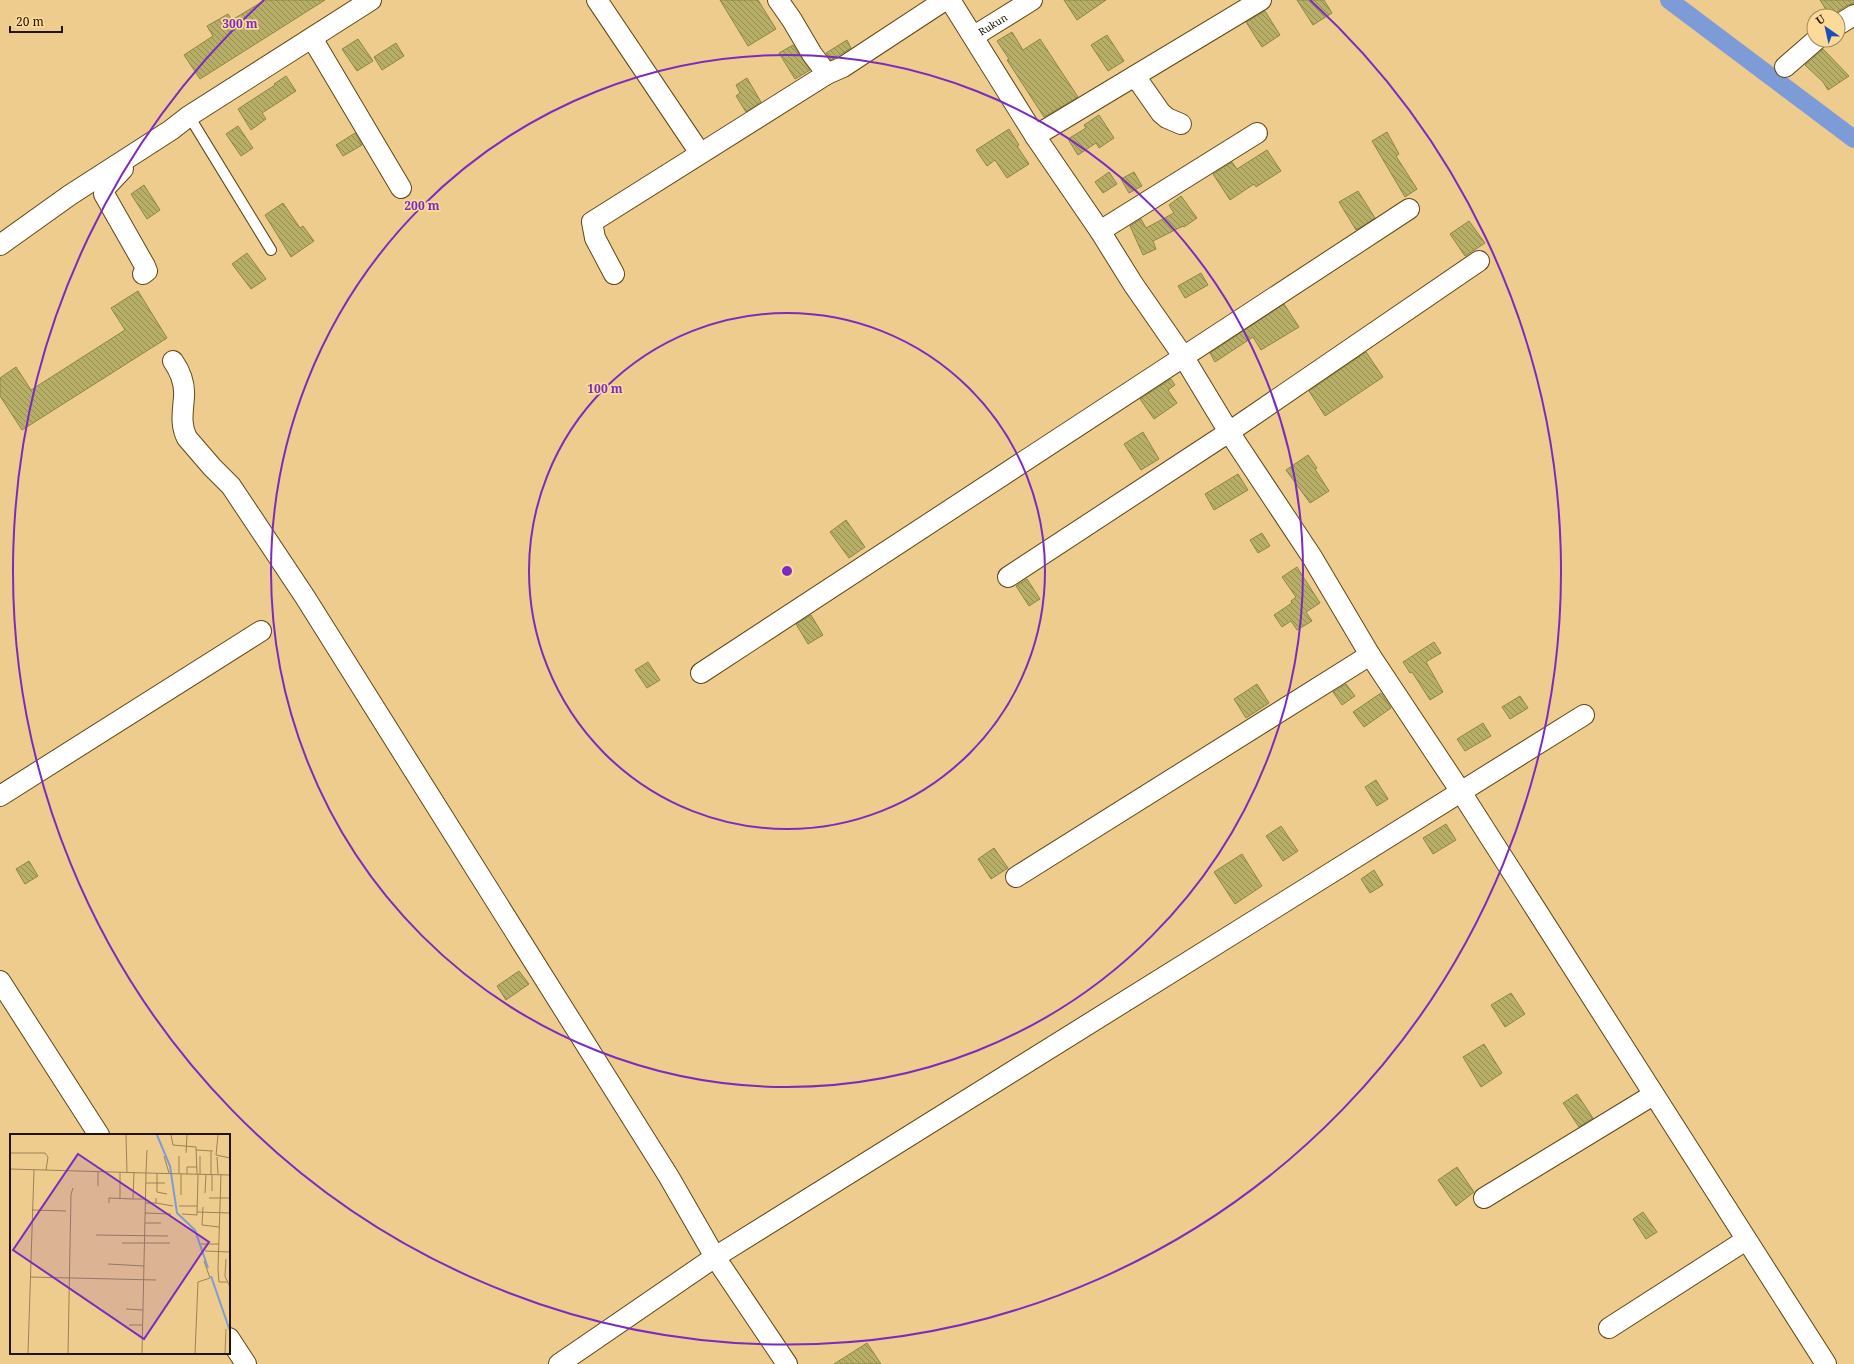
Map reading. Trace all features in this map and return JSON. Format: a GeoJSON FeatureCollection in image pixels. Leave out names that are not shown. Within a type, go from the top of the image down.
{"type":"FeatureCollection","features":[{"type":"Feature","properties":{"kind":"street"},"geometry":{"type":"LineString","coordinates":[[0,245],[70,195],[189,116],[371,0]]}},
{"type":"Feature","properties":{"kind":"street"},"geometry":{"type":"LineString","coordinates":[[597,0],[700,153]]}},
{"type":"Feature","properties":{"kind":"street"},"geometry":{"type":"LineString","coordinates":[[778,0],[812,54],[827,74]]}},
{"type":"Feature","properties":{"kind":"street"},"geometry":{"type":"LineString","coordinates":[[614,274],[594,238],[592,222],[827,74],[843,67],[945,0]]}},
{"type":"Feature","properties":{"kind":"street"},"geometry":{"type":"LineString","coordinates":[[950,0],[974,36],[1035,136],[1100,231],[1133,284],[1183,356],[1229,432],[1312,557],[1370,655],[1461,792],[1826,1364]]}},
{"type":"Feature","properties":{"kind":"street","name":"Rukun"},"geometry":{"type":"LineString","coordinates":[[974,36],[1032,0]]}},
{"type":"Feature","properties":{"kind":"street"},"geometry":{"type":"LineString","coordinates":[[1035,136],[1261,0]]}},
{"type":"Feature","properties":{"kind":"street"},"geometry":{"type":"LineString","coordinates":[[312,38],[401,188]]}},
{"type":"Feature","properties":{"kind":"street"},"geometry":{"type":"LineString","coordinates":[[1785,67],[1807,48]]}},
{"type":"Feature","properties":{"kind":"street"},"geometry":{"type":"LineString","coordinates":[[1135,76],[1161,113],[1167,118],[1181,124]]}},
{"type":"Feature","properties":{"kind":"street"},"geometry":{"type":"LineString","coordinates":[[1100,231],[1257,133]]}},
{"type":"Feature","properties":{"kind":"street"},"geometry":{"type":"LineString","coordinates":[[131,155],[132,161],[114,176],[106,187],[104,194],[145,266],[147,271],[143,274]]}},
{"type":"Feature","properties":{"kind":"street"},"geometry":{"type":"LineString","coordinates":[[701,673],[1409,209]]}},
{"type":"Feature","properties":{"kind":"street"},"geometry":{"type":"LineString","coordinates":[[1008,577],[1229,432],[1479,261]]}},
{"type":"Feature","properties":{"kind":"street"},"geometry":{"type":"LineString","coordinates":[[173,361],[180,370],[184,395],[182,420],[184,433],[230,486],[305,597],[665,1170],[714,1257],[788,1364]]}},
{"type":"Feature","properties":{"kind":"street"},"geometry":{"type":"LineString","coordinates":[[0,796],[261,631]]}},
{"type":"Feature","properties":{"kind":"street"},"geometry":{"type":"LineString","coordinates":[[1016,876],[1370,655]]}},
{"type":"Feature","properties":{"kind":"street"},"geometry":{"type":"LineString","coordinates":[[558,1364],[714,1257],[1584,715]]}},
{"type":"Feature","properties":{"kind":"street"},"geometry":{"type":"LineString","coordinates":[[0,981],[98,1134]]}},
{"type":"Feature","properties":{"kind":"street"},"geometry":{"type":"LineString","coordinates":[[1484,1198],[1653,1095]]}},
{"type":"Feature","properties":{"kind":"street"},"geometry":{"type":"LineString","coordinates":[[1609,1328],[1746,1240]]}},
{"type":"Feature","properties":{"kind":"street"},"geometry":{"type":"LineString","coordinates":[[230,1340],[246,1364]]}},
{"type":"Feature","properties":{"kind":"lane"},"geometry":{"type":"LineString","coordinates":[[189,116],[271,250]]}},
{"type":"Feature","properties":{"kind":"building"},"geometry":{"type":"Polygon","coordinates":[[[265,0],[325,0],[200,79],[184,55],[213,36],[207,26],[228,14],[232,20],[265,0]]]}},
{"type":"Feature","properties":{"kind":"building"},"geometry":{"type":"Polygon","coordinates":[[[720,0],[758,0],[776,29],[748,46],[720,0]]]}},
{"type":"Feature","properties":{"kind":"building"},"geometry":{"type":"Polygon","coordinates":[[[1064,0],[1106,0],[1077,20],[1064,0]]]}},
{"type":"Feature","properties":{"kind":"building"},"geometry":{"type":"Polygon","coordinates":[[[1297,0],[1324,0],[1332,13],[1313,25],[1297,0]]]}},
{"type":"Feature","properties":{"kind":"building"},"geometry":{"type":"Polygon","coordinates":[[[1820,0],[1854,0],[1854,4],[1843,8],[1825,8],[1820,0]]]}},
{"type":"Feature","properties":{"kind":"building"},"geometry":{"type":"Polygon","coordinates":[[[1265,11],[1280,35],[1262,47],[1246,22],[1265,11]]]}},
{"type":"Feature","properties":{"kind":"building"},"geometry":{"type":"Polygon","coordinates":[[[1012,32],[1023,50],[1040,39],[1078,97],[1044,117],[1007,60],[1009,59],[997,41],[1012,32]]]}},
{"type":"Feature","properties":{"kind":"building"},"geometry":{"type":"Polygon","coordinates":[[[1107,35],[1124,61],[1108,71],[1091,45],[1107,35]]]}},
{"type":"Feature","properties":{"kind":"building"},"geometry":{"type":"Polygon","coordinates":[[[358,39],[373,61],[357,71],[342,49],[358,39]]]}},
{"type":"Feature","properties":{"kind":"building"},"geometry":{"type":"Polygon","coordinates":[[[847,40],[851,48],[831,60],[826,53],[847,40]]]}},
{"type":"Feature","properties":{"kind":"building"},"geometry":{"type":"Polygon","coordinates":[[[396,43],[404,56],[382,70],[374,57],[396,43]]]}},
{"type":"Feature","properties":{"kind":"building"},"geometry":{"type":"Polygon","coordinates":[[[793,45],[810,70],[795,79],[779,53],[793,45]]]}},
{"type":"Feature","properties":{"kind":"building"},"geometry":{"type":"Polygon","coordinates":[[[1823,49],[1849,76],[1828,90],[1823,82],[1805,65],[1823,49]]]}},
{"type":"Feature","properties":{"kind":"building"},"geometry":{"type":"Polygon","coordinates":[[[286,76],[296,91],[262,113],[266,119],[251,130],[238,109],[286,76]]]}},
{"type":"Feature","properties":{"kind":"building"},"geometry":{"type":"Polygon","coordinates":[[[747,78],[761,102],[746,112],[736,96],[740,93],[736,85],[747,78]]]}},
{"type":"Feature","properties":{"kind":"building"},"geometry":{"type":"Polygon","coordinates":[[[1099,115],[1114,138],[1099,148],[1096,143],[1078,155],[1068,139],[1086,128],[1084,125],[1099,115]]]}},
{"type":"Feature","properties":{"kind":"building"},"geometry":{"type":"Polygon","coordinates":[[[238,126],[253,148],[241,156],[226,134],[238,126]]]}},
{"type":"Feature","properties":{"kind":"building"},"geometry":{"type":"Polygon","coordinates":[[[1009,129],[1019,145],[1017,146],[1029,164],[1007,178],[995,160],[987,166],[976,150],[1009,129]]]}},
{"type":"Feature","properties":{"kind":"building"},"geometry":{"type":"Polygon","coordinates":[[[1387,132],[1399,154],[1396,156],[1417,189],[1405,197],[1372,141],[1387,132]]]}},
{"type":"Feature","properties":{"kind":"building"},"geometry":{"type":"Polygon","coordinates":[[[355,133],[362,145],[343,156],[336,145],[355,133]]]}},
{"type":"Feature","properties":{"kind":"building"},"geometry":{"type":"Polygon","coordinates":[[[1267,150],[1281,171],[1256,187],[1254,184],[1230,200],[1213,174],[1232,162],[1237,169],[1267,150]]]}},
{"type":"Feature","properties":{"kind":"building"},"geometry":{"type":"Polygon","coordinates":[[[1109,172],[1117,184],[1103,193],[1095,182],[1109,172]]]}},
{"type":"Feature","properties":{"kind":"building"},"geometry":{"type":"Polygon","coordinates":[[[1134,172],[1142,186],[1129,193],[1121,179],[1134,172]]]}},
{"type":"Feature","properties":{"kind":"building"},"geometry":{"type":"Polygon","coordinates":[[[144,185],[160,210],[147,219],[131,194],[144,185]]]}},
{"type":"Feature","properties":{"kind":"building"},"geometry":{"type":"Polygon","coordinates":[[[1358,191],[1375,218],[1356,230],[1339,202],[1358,191]]]}},
{"type":"Feature","properties":{"kind":"building"},"geometry":{"type":"Polygon","coordinates":[[[1181,196],[1197,218],[1184,227],[1183,226],[1153,241],[1156,249],[1143,255],[1130,226],[1141,219],[1146,228],[1174,213],[1169,205],[1181,196]]]}},
{"type":"Feature","properties":{"kind":"building"},"geometry":{"type":"Polygon","coordinates":[[[283,203],[300,228],[303,226],[314,241],[291,257],[265,215],[283,203]]]}},
{"type":"Feature","properties":{"kind":"building"},"geometry":{"type":"Polygon","coordinates":[[[1469,221],[1485,243],[1465,256],[1450,234],[1469,221]]]}},
{"type":"Feature","properties":{"kind":"building"},"geometry":{"type":"Polygon","coordinates":[[[247,253],[266,279],[251,289],[232,264],[247,253]]]}},
{"type":"Feature","properties":{"kind":"building"},"geometry":{"type":"Polygon","coordinates":[[[1201,273],[1208,285],[1185,298],[1178,286],[1201,273]]]}},
{"type":"Feature","properties":{"kind":"building"},"geometry":{"type":"Polygon","coordinates":[[[138,291],[167,338],[22,430],[0,396],[0,378],[16,367],[31,390],[125,330],[111,308],[138,291]]]}},
{"type":"Feature","properties":{"kind":"building"},"geometry":{"type":"Polygon","coordinates":[[[1284,304],[1299,327],[1261,350],[1253,337],[1215,362],[1210,353],[1284,304]]]}},
{"type":"Feature","properties":{"kind":"building"},"geometry":{"type":"Polygon","coordinates":[[[1366,352],[1383,377],[1325,416],[1309,391],[1366,352]]]}},
{"type":"Feature","properties":{"kind":"building"},"geometry":{"type":"Polygon","coordinates":[[[1171,379],[1175,385],[1168,390],[1177,403],[1154,419],[1140,399],[1171,379]]]}},
{"type":"Feature","properties":{"kind":"building"},"geometry":{"type":"Polygon","coordinates":[[[1143,432],[1159,459],[1141,470],[1124,444],[1143,432]]]}},
{"type":"Feature","properties":{"kind":"building"},"geometry":{"type":"Polygon","coordinates":[[[1308,455],[1317,468],[1315,469],[1329,491],[1310,503],[1286,470],[1308,455]]]}},
{"type":"Feature","properties":{"kind":"building"},"geometry":{"type":"Polygon","coordinates":[[[1238,474],[1248,490],[1214,510],[1205,494],[1238,474]]]}},
{"type":"Feature","properties":{"kind":"building"},"geometry":{"type":"Polygon","coordinates":[[[846,520],[865,547],[849,558],[830,532],[846,520]]]}},
{"type":"Feature","properties":{"kind":"building"},"geometry":{"type":"Polygon","coordinates":[[[1262,533],[1270,546],[1258,553],[1250,540],[1262,533]]]}},
{"type":"Feature","properties":{"kind":"building"},"geometry":{"type":"Polygon","coordinates":[[[1297,567],[1320,603],[1306,612],[1312,621],[1297,630],[1291,621],[1282,627],[1274,615],[1292,603],[1291,601],[1296,597],[1282,577],[1297,567]]]}},
{"type":"Feature","properties":{"kind":"building"},"geometry":{"type":"Polygon","coordinates":[[[1027,579],[1040,599],[1029,606],[1016,586],[1027,579]]]}},
{"type":"Feature","properties":{"kind":"building"},"geometry":{"type":"Polygon","coordinates":[[[811,615],[823,635],[808,644],[796,624],[811,615]]]}},
{"type":"Feature","properties":{"kind":"building"},"geometry":{"type":"Polygon","coordinates":[[[1434,642],[1441,653],[1426,662],[1443,692],[1430,700],[1412,672],[1410,673],[1403,662],[1434,642]]]}},
{"type":"Feature","properties":{"kind":"building"},"geometry":{"type":"Polygon","coordinates":[[[648,662],[660,680],[647,688],[635,670],[648,662]]]}},
{"type":"Feature","properties":{"kind":"building"},"geometry":{"type":"Polygon","coordinates":[[[1257,684],[1269,703],[1246,718],[1234,699],[1257,684]]]}},
{"type":"Feature","properties":{"kind":"building"},"geometry":{"type":"Polygon","coordinates":[[[1346,684],[1355,696],[1342,705],[1333,692],[1346,684]]]}},
{"type":"Feature","properties":{"kind":"building"},"geometry":{"type":"Polygon","coordinates":[[[1381,693],[1391,708],[1364,727],[1353,712],[1381,693]]]}},
{"type":"Feature","properties":{"kind":"building"},"geometry":{"type":"Polygon","coordinates":[[[1520,696],[1528,708],[1510,719],[1502,707],[1520,696]]]}},
{"type":"Feature","properties":{"kind":"building"},"geometry":{"type":"Polygon","coordinates":[[[1483,723],[1491,736],[1465,751],[1457,739],[1483,723]]]}},
{"type":"Feature","properties":{"kind":"building"},"geometry":{"type":"Polygon","coordinates":[[[1376,780],[1388,799],[1377,806],[1365,787],[1376,780]]]}},
{"type":"Feature","properties":{"kind":"building"},"geometry":{"type":"Polygon","coordinates":[[[1446,824],[1456,840],[1433,854],[1423,838],[1446,824]]]}},
{"type":"Feature","properties":{"kind":"building"},"geometry":{"type":"Polygon","coordinates":[[[1281,826],[1298,851],[1283,861],[1266,836],[1281,826]]]}},
{"type":"Feature","properties":{"kind":"building"},"geometry":{"type":"Polygon","coordinates":[[[994,848],[1008,868],[991,879],[978,859],[994,848]]]}},
{"type":"Feature","properties":{"kind":"building"},"geometry":{"type":"Polygon","coordinates":[[[1242,854],[1262,886],[1235,904],[1214,872],[1242,854]]]}},
{"type":"Feature","properties":{"kind":"building"},"geometry":{"type":"Polygon","coordinates":[[[29,861],[38,876],[25,884],[16,869],[29,861]]]}},
{"type":"Feature","properties":{"kind":"building"},"geometry":{"type":"Polygon","coordinates":[[[1374,870],[1383,885],[1370,893],[1361,879],[1374,870]]]}},
{"type":"Feature","properties":{"kind":"building"},"geometry":{"type":"Polygon","coordinates":[[[519,971],[529,984],[506,1000],[497,986],[519,971]]]}},
{"type":"Feature","properties":{"kind":"building"},"geometry":{"type":"Polygon","coordinates":[[[1511,993],[1525,1014],[1505,1027],[1491,1005],[1511,993]]]}},
{"type":"Feature","properties":{"kind":"building"},"geometry":{"type":"Polygon","coordinates":[[[1484,1044],[1502,1073],[1481,1087],[1463,1057],[1484,1044]]]}},
{"type":"Feature","properties":{"kind":"building"},"geometry":{"type":"Polygon","coordinates":[[[1577,1094],[1593,1118],[1579,1127],[1563,1103],[1577,1094]]]}},
{"type":"Feature","properties":{"kind":"building"},"geometry":{"type":"Polygon","coordinates":[[[1457,1167],[1474,1192],[1456,1206],[1438,1180],[1457,1167]]]}},
{"type":"Feature","properties":{"kind":"building"},"geometry":{"type":"Polygon","coordinates":[[[1643,1212],[1657,1232],[1646,1239],[1633,1219],[1643,1212]]]}},
{"type":"Feature","properties":{"kind":"building"},"geometry":{"type":"Polygon","coordinates":[[[867,1343],[881,1364],[834,1364],[867,1343]]]}},
{"type":"Feature","properties":{"kind":"waterway"},"geometry":{"type":"LineString","coordinates":[[1669,0],[1854,139]]}}]}
